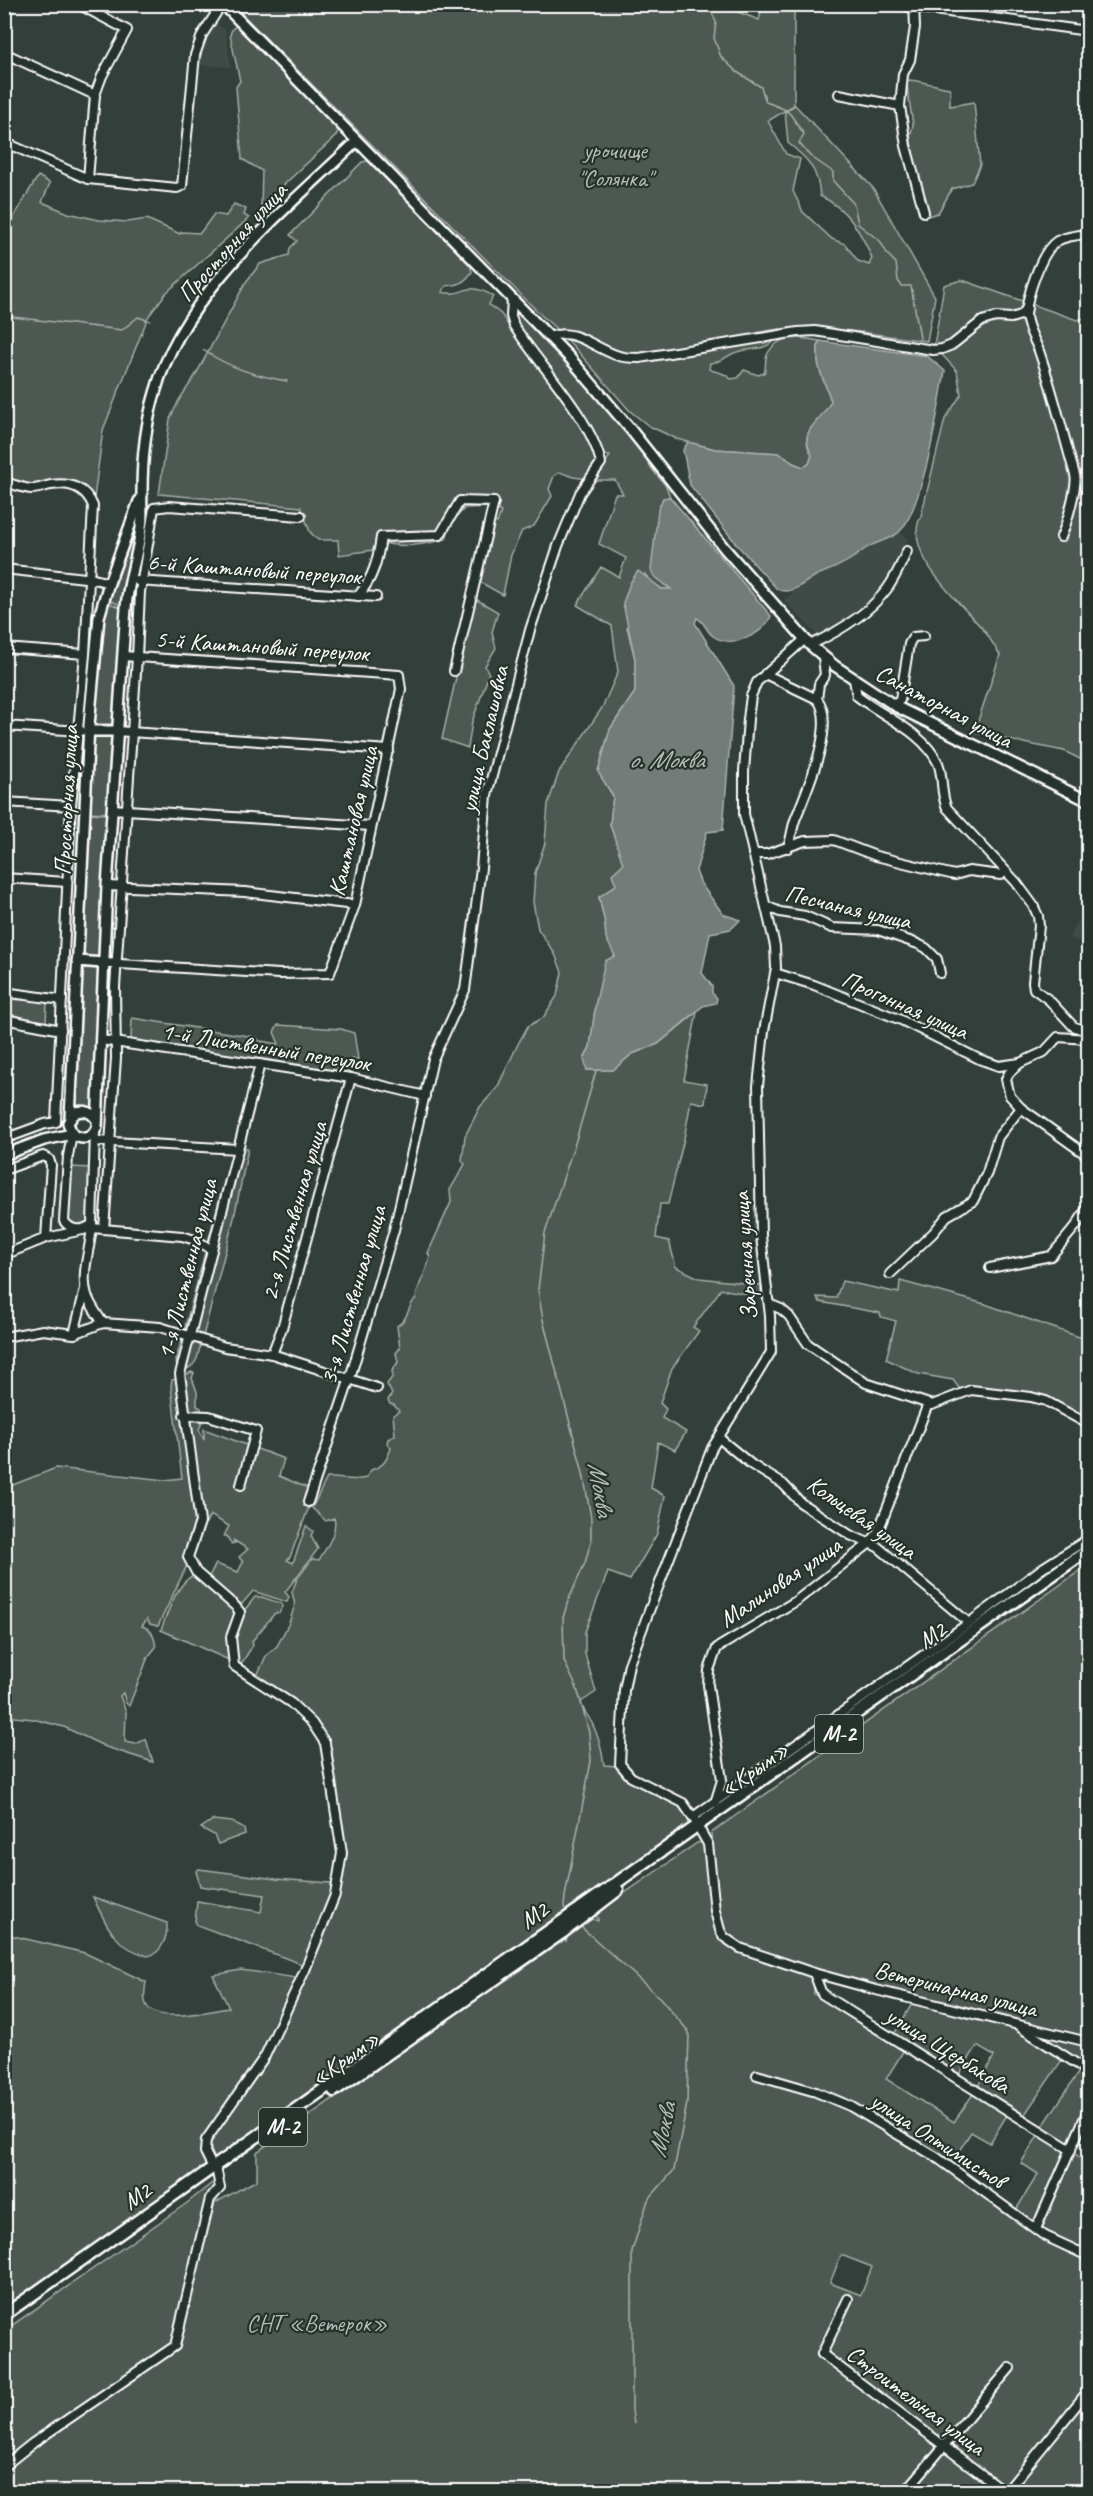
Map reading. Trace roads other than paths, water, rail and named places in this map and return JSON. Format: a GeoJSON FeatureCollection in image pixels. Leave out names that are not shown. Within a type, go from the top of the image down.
{"type":"FeatureCollection","features":[{"type":"Feature","properties":{"kind":"highway","name":"М2"},"geometry":{"type":"LineString","coordinates":[[4,2315],[215,2170],[697,1825],[1089,1550]]}},
{"type":"Feature","properties":{"kind":"highway","name":"«Крым»"},"geometry":{"type":"LineString","coordinates":[[4,2321],[215,2170],[562,1934],[590,1910],[1089,1558]]}},
{"type":"Feature","properties":{"kind":"main road","name":"Санаторная улица"},"geometry":{"type":"LineString","coordinates":[[223,5],[549,337],[660,465],[725,549],[823,657],[894,705],[1089,801]]}},
{"type":"Feature","properties":{"kind":"main road","name":"Просторная улица"},"geometry":{"type":"LineString","coordinates":[[97,1120],[116,731],[129,580],[154,395],[165,362],[202,300],[237,259],[357,141]]}},
{"type":"Feature","properties":{"kind":"main road","name":"Просторная улица"},"geometry":{"type":"LineString","coordinates":[[69,1121],[89,731],[99,617],[109,584],[137,523]]}},
{"type":"Feature","properties":{"kind":"main road"},"geometry":{"type":"LineString","coordinates":[[89,731],[116,731]]}},
{"type":"Feature","properties":{"kind":"main road"},"geometry":{"type":"LineString","coordinates":[[77,962],[104,963]]}},
{"type":"Feature","properties":{"kind":"main road"},"geometry":{"type":"LineString","coordinates":[[4,1155],[64,1133],[76,1112],[84,1110],[92,1113],[97,1120],[95,1137],[80,1139],[72,1134],[56,1137]]}},
{"type":"Feature","properties":{"kind":"main road"},"geometry":{"type":"LineString","coordinates":[[69,1121],[72,1134]]}},
{"type":"Feature","properties":{"kind":"street"},"geometry":{"type":"LineString","coordinates":[[4,16],[10,4]]}},
{"type":"Feature","properties":{"kind":"street"},"geometry":{"type":"LineString","coordinates":[[78,4],[127,30],[102,76],[95,95],[88,179]]}},
{"type":"Feature","properties":{"kind":"street"},"geometry":{"type":"LineString","coordinates":[[890,4],[1089,32]]}},
{"type":"Feature","properties":{"kind":"street"},"geometry":{"type":"LineString","coordinates":[[4,142],[88,179],[177,188],[182,186],[195,54],[202,35],[223,5]]}},
{"type":"Feature","properties":{"kind":"street"},"geometry":{"type":"LineString","coordinates":[[914,6],[915,27],[910,60],[903,74],[900,106],[906,146],[924,213]]}},
{"type":"Feature","properties":{"kind":"street"},"geometry":{"type":"LineString","coordinates":[[4,53],[95,95]]}},
{"type":"Feature","properties":{"kind":"street"},"geometry":{"type":"LineString","coordinates":[[839,94],[900,106]]}},
{"type":"Feature","properties":{"kind":"street"},"geometry":{"type":"LineString","coordinates":[[1061,537],[1076,477],[1070,466],[1066,440],[1039,351],[1026,319],[1027,308],[1031,288],[1051,246],[1067,237],[1089,234]]}},
{"type":"Feature","properties":{"kind":"street","name":"улица Баклашовка"},"geometry":{"type":"LineString","coordinates":[[425,1096],[430,1067],[465,990],[481,868],[487,795],[530,630],[558,546],[580,493],[601,463],[598,450],[571,403],[514,326],[511,316],[512,299]]}},
{"type":"Feature","properties":{"kind":"street"},"geometry":{"type":"LineString","coordinates":[[549,337],[564,333],[573,334],[616,355],[639,358],[807,332],[861,337],[933,350],[952,345],[982,321],[996,317],[1011,318],[1021,315],[1027,308]]}},
{"type":"Feature","properties":{"kind":"street"},"geometry":{"type":"LineString","coordinates":[[4,482],[32,489],[53,484],[73,486],[89,496],[93,506],[85,654],[71,806],[56,1137]]}},
{"type":"Feature","properties":{"kind":"street"},"geometry":{"type":"LineString","coordinates":[[358,596],[366,587],[372,574],[379,556],[381,537],[440,535],[460,501],[494,502],[454,671]]}},
{"type":"Feature","properties":{"kind":"street"},"geometry":{"type":"LineString","coordinates":[[104,1229],[116,1043],[114,997],[141,581],[154,508],[157,506],[301,516]]}},
{"type":"Feature","properties":{"kind":"street","name":"Заречная улица"},"geometry":{"type":"LineString","coordinates":[[697,1825],[683,1803],[638,1781],[625,1772],[620,1764],[619,1752],[624,1690],[629,1664],[712,1448],[771,1352],[769,1304],[761,1236],[758,1086],[764,1030],[775,973],[775,946],[744,814],[744,771],[751,696],[757,682],[765,674],[808,642],[845,625],[872,605],[897,575],[907,550]]}},
{"type":"Feature","properties":{"kind":"street"},"geometry":{"type":"LineString","coordinates":[[4,569],[88,578],[109,584]]}},
{"type":"Feature","properties":{"kind":"street","name":"6-й Каштановый переулок"},"geometry":{"type":"LineString","coordinates":[[129,580],[376,597]]}},
{"type":"Feature","properties":{"kind":"street"},"geometry":{"type":"LineString","coordinates":[[894,705],[900,700],[909,644],[913,637],[924,636]]}},
{"type":"Feature","properties":{"kind":"street"},"geometry":{"type":"LineString","coordinates":[[4,648],[85,654]]}},
{"type":"Feature","properties":{"kind":"street","name":"5-й Каштановый переулок"},"geometry":{"type":"LineString","coordinates":[[123,656],[399,675]]}},
{"type":"Feature","properties":{"kind":"street"},"geometry":{"type":"LineString","coordinates":[[817,699],[819,684],[825,675],[823,657]]}},
{"type":"Feature","properties":{"kind":"street"},"geometry":{"type":"LineString","coordinates":[[765,674],[817,699],[822,704],[824,715],[823,734],[788,848]]}},
{"type":"Feature","properties":{"kind":"street","name":"Каштановая улица"},"geometry":{"type":"LineString","coordinates":[[116,963],[279,974],[330,974],[355,905],[401,689],[399,675]]}},
{"type":"Feature","properties":{"kind":"street"},"geometry":{"type":"LineString","coordinates":[[854,680],[856,696],[901,723],[935,757],[943,777],[943,799],[947,808],[1028,896],[1038,916],[1033,982],[1037,992],[1049,1000],[1073,1026],[1089,1032]]}},
{"type":"Feature","properties":{"kind":"street"},"geometry":{"type":"LineString","coordinates":[[4,726],[89,731]]}},
{"type":"Feature","properties":{"kind":"street"},"geometry":{"type":"LineString","coordinates":[[116,731],[389,750]]}},
{"type":"Feature","properties":{"kind":"street"},"geometry":{"type":"LineString","coordinates":[[4,802],[71,806]]}},
{"type":"Feature","properties":{"kind":"street"},"geometry":{"type":"LineString","coordinates":[[112,809],[370,826]]}},
{"type":"Feature","properties":{"kind":"street"},"geometry":{"type":"LineString","coordinates":[[753,854],[767,855],[806,841],[834,840],[876,856],[946,873],[969,871],[1001,875],[1005,871]]}},
{"type":"Feature","properties":{"kind":"street"},"geometry":{"type":"LineString","coordinates":[[4,878],[67,882]]}},
{"type":"Feature","properties":{"kind":"street"},"geometry":{"type":"LineString","coordinates":[[107,886],[245,892],[355,905]]}},
{"type":"Feature","properties":{"kind":"street","name":"Песчаная улица"},"geometry":{"type":"LineString","coordinates":[[766,906],[780,912],[805,916],[832,928],[878,930],[918,944],[937,959],[940,973]]}},
{"type":"Feature","properties":{"kind":"street"},"geometry":{"type":"LineString","coordinates":[[64,960],[77,962]]}},
{"type":"Feature","properties":{"kind":"street"},"geometry":{"type":"LineString","coordinates":[[104,963],[116,963]]}},
{"type":"Feature","properties":{"kind":"street","name":"Прогонная улица"},"geometry":{"type":"LineString","coordinates":[[775,973],[814,985],[891,1016],[979,1059],[999,1066],[1020,1063]]}},
{"type":"Feature","properties":{"kind":"street"},"geometry":{"type":"LineString","coordinates":[[4,992],[62,1000]]}},
{"type":"Feature","properties":{"kind":"street"},"geometry":{"type":"LineString","coordinates":[[4,1019],[61,1030]]}},
{"type":"Feature","properties":{"kind":"street"},"geometry":{"type":"LineString","coordinates":[[1089,1039],[1058,1037],[1044,1052],[1020,1063],[1009,1072],[1006,1079],[1010,1096],[1021,1108],[1089,1156]]}},
{"type":"Feature","properties":{"kind":"street","name":"1-й Лиственный переулок"},"geometry":{"type":"LineString","coordinates":[[101,1040],[351,1078],[425,1096]]}},
{"type":"Feature","properties":{"kind":"street","name":"1-я Лиственная улица"},"geometry":{"type":"LineString","coordinates":[[215,2170],[205,2151],[206,2140],[265,2056],[305,1970],[335,1895],[342,1853],[325,1743],[312,1723],[291,1703],[234,1666],[231,1637],[240,1612],[196,1572],[188,1557],[200,1522],[180,1374],[260,1064]]}},
{"type":"Feature","properties":{"kind":"street","name":"2-я Лиственная улица"},"geometry":{"type":"LineString","coordinates":[[272,1354],[285,1317],[351,1078]]}},
{"type":"Feature","properties":{"kind":"street","name":"3-я Лиственная улица"},"geometry":{"type":"LineString","coordinates":[[308,1502],[350,1378],[394,1230],[425,1096]]}},
{"type":"Feature","properties":{"kind":"street"},"geometry":{"type":"LineString","coordinates":[[890,1274],[933,1233],[947,1216],[973,1201],[987,1173],[998,1137],[1021,1108]]}},
{"type":"Feature","properties":{"kind":"street"},"geometry":{"type":"LineString","coordinates":[[4,1139],[56,1122]]}},
{"type":"Feature","properties":{"kind":"street"},"geometry":{"type":"LineString","coordinates":[[72,1134],[68,1156],[64,1221],[69,1228],[78,1230],[92,1226]]}},
{"type":"Feature","properties":{"kind":"street"},"geometry":{"type":"LineString","coordinates":[[103,1323],[87,1297],[84,1278],[92,1226],[95,1137],[238,1149]]}},
{"type":"Feature","properties":{"kind":"street"},"geometry":{"type":"LineString","coordinates":[[4,1170],[43,1156],[49,1160],[51,1165],[46,1238]]}},
{"type":"Feature","properties":{"kind":"street"},"geometry":{"type":"LineString","coordinates":[[990,1268],[1051,1256],[1089,1207]]}},
{"type":"Feature","properties":{"kind":"street"},"geometry":{"type":"LineString","coordinates":[[4,1255],[46,1238],[92,1226],[182,1236],[198,1241],[212,1250]]}},
{"type":"Feature","properties":{"kind":"street"},"geometry":{"type":"LineString","coordinates":[[74,1335],[85,1288]]}},
{"type":"Feature","properties":{"kind":"street"},"geometry":{"type":"LineString","coordinates":[[769,1304],[781,1309],[789,1316],[808,1344],[819,1353],[866,1383],[928,1404],[939,1403],[970,1390],[1031,1397],[1046,1401],[1089,1424]]}},
{"type":"Feature","properties":{"kind":"street"},"geometry":{"type":"LineString","coordinates":[[4,1337],[43,1330],[74,1335],[103,1323],[160,1327],[225,1347],[272,1354],[377,1388]]}},
{"type":"Feature","properties":{"kind":"street","name":"Малиновая улица"},"geometry":{"type":"LineString","coordinates":[[714,1803],[722,1780],[708,1685],[709,1670],[717,1648],[796,1601],[870,1543],[877,1534],[928,1404]]}},
{"type":"Feature","properties":{"kind":"street"},"geometry":{"type":"LineString","coordinates":[[184,1415],[209,1416],[256,1431],[241,1485]]}},
{"type":"Feature","properties":{"kind":"street","name":"Кольцевая улица"},"geometry":{"type":"LineString","coordinates":[[718,1438],[752,1465],[783,1484],[801,1503],[850,1535],[879,1547],[969,1623]]}},
{"type":"Feature","properties":{"kind":"street"},"geometry":{"type":"LineString","coordinates":[[697,1825],[714,1803],[969,1623],[1044,1567],[1089,1539]]}},
{"type":"Feature","properties":{"kind":"street","name":"Ветеринарная улица"},"geometry":{"type":"LineString","coordinates":[[697,1825],[708,1844],[715,1911],[720,1930],[724,1937],[740,1948],[814,1974],[1089,2042]]}},
{"type":"Feature","properties":{"kind":"street","name":"улица Щербакова"},"geometry":{"type":"LineString","coordinates":[[814,1974],[822,1994],[1071,2150]]}},
{"type":"Feature","properties":{"kind":"street"},"geometry":{"type":"LineString","coordinates":[[1014,2024],[1089,2071]]}},
{"type":"Feature","properties":{"kind":"street","name":"улица Оптимистов"},"geometry":{"type":"LineString","coordinates":[[758,2075],[816,2092],[850,2106],[936,2157],[1036,2229],[1089,2256]]}},
{"type":"Feature","properties":{"kind":"street"},"geometry":{"type":"LineString","coordinates":[[1036,2229],[1089,2110]]}},
{"type":"Feature","properties":{"kind":"street"},"geometry":{"type":"LineString","coordinates":[[4,2466],[33,2443],[175,2346],[210,2199],[220,2188],[215,2170]]}},
{"type":"Feature","properties":{"kind":"street","name":"Строительная улица"},"geometry":{"type":"LineString","coordinates":[[848,2299],[822,2354],[1005,2492]]}},
{"type":"Feature","properties":{"kind":"street"},"geometry":{"type":"LineString","coordinates":[[905,2492],[1010,2368]]}},
{"type":"Feature","properties":{"kind":"street"},"geometry":{"type":"LineString","coordinates":[[1005,2492],[1089,2391]]}},
{"type":"Feature","properties":{"kind":"water"},"geometry":{"type":"Polygon","coordinates":[[[819,341],[927,356],[945,371],[929,456],[915,503],[907,521],[898,533],[794,589],[783,591],[777,589],[738,546],[690,485],[683,450],[688,442],[715,449],[779,453],[803,467],[809,464],[812,455],[807,439],[809,432],[831,401],[820,372],[819,341]]]}},
{"type":"Feature","properties":{"kind":"water","name":"о. Моква"},"geometry":{"type":"Polygon","coordinates":[[[670,497],[771,616],[754,635],[737,641],[720,640],[713,636],[697,618],[695,623],[734,686],[723,830],[707,832],[696,871],[701,884],[723,914],[740,920],[731,929],[710,933],[702,973],[712,986],[712,993],[717,998],[716,1003],[703,1006],[658,1044],[632,1054],[613,1070],[587,1070],[584,1059],[590,1047],[596,1002],[605,961],[615,956],[606,938],[599,897],[616,885],[612,874],[623,864],[610,824],[613,796],[598,772],[610,729],[635,692],[635,659],[623,603],[630,583],[638,571],[662,589],[671,589],[654,576],[651,570],[658,510],[663,498],[670,497]]]}},
{"type":"Feature","properties":{"kind":"waterway"},"geometry":{"type":"LineString","coordinates":[[708,4],[716,22],[714,38],[721,57],[737,72],[761,87],[766,102],[789,113],[804,134],[799,143],[810,156],[833,172],[833,181],[854,204],[858,224],[880,241],[896,263],[898,281],[902,286],[911,286],[920,338]]}},
{"type":"Feature","properties":{"kind":"waterway"},"geometry":{"type":"LineString","coordinates":[[4,316],[122,330],[138,317],[150,321]]}},
{"type":"Feature","properties":{"kind":"waterway"},"geometry":{"type":"LineString","coordinates":[[203,350],[223,362],[244,370],[287,381]]}},
{"type":"Feature","properties":{"kind":"waterway","name":"Моква"},"geometry":{"type":"LineString","coordinates":[[567,1913],[564,1907],[565,1896],[591,1761],[589,1733],[581,1702],[564,1661],[563,1618],[585,1563],[591,1541],[591,1518],[583,1473],[543,1320],[538,1290],[545,1233],[596,1071]]}},
{"type":"Feature","properties":{"kind":"waterway","name":"Моква"},"geometry":{"type":"LineString","coordinates":[[579,1925],[660,1998],[689,2032],[687,2103],[674,2170],[648,2200],[632,2251],[632,2411],[634,2424]]}},
{"type":"Feature","properties":{"kind":"park label","name":"урочище \"Солянка\""},"geometry":{"type":"Point","coordinates":[615,164]}},
{"type":"Feature","properties":{"kind":"park label","name":"СНТ «Ветерок»"},"geometry":{"type":"Point","coordinates":[317,2323]}}]}
